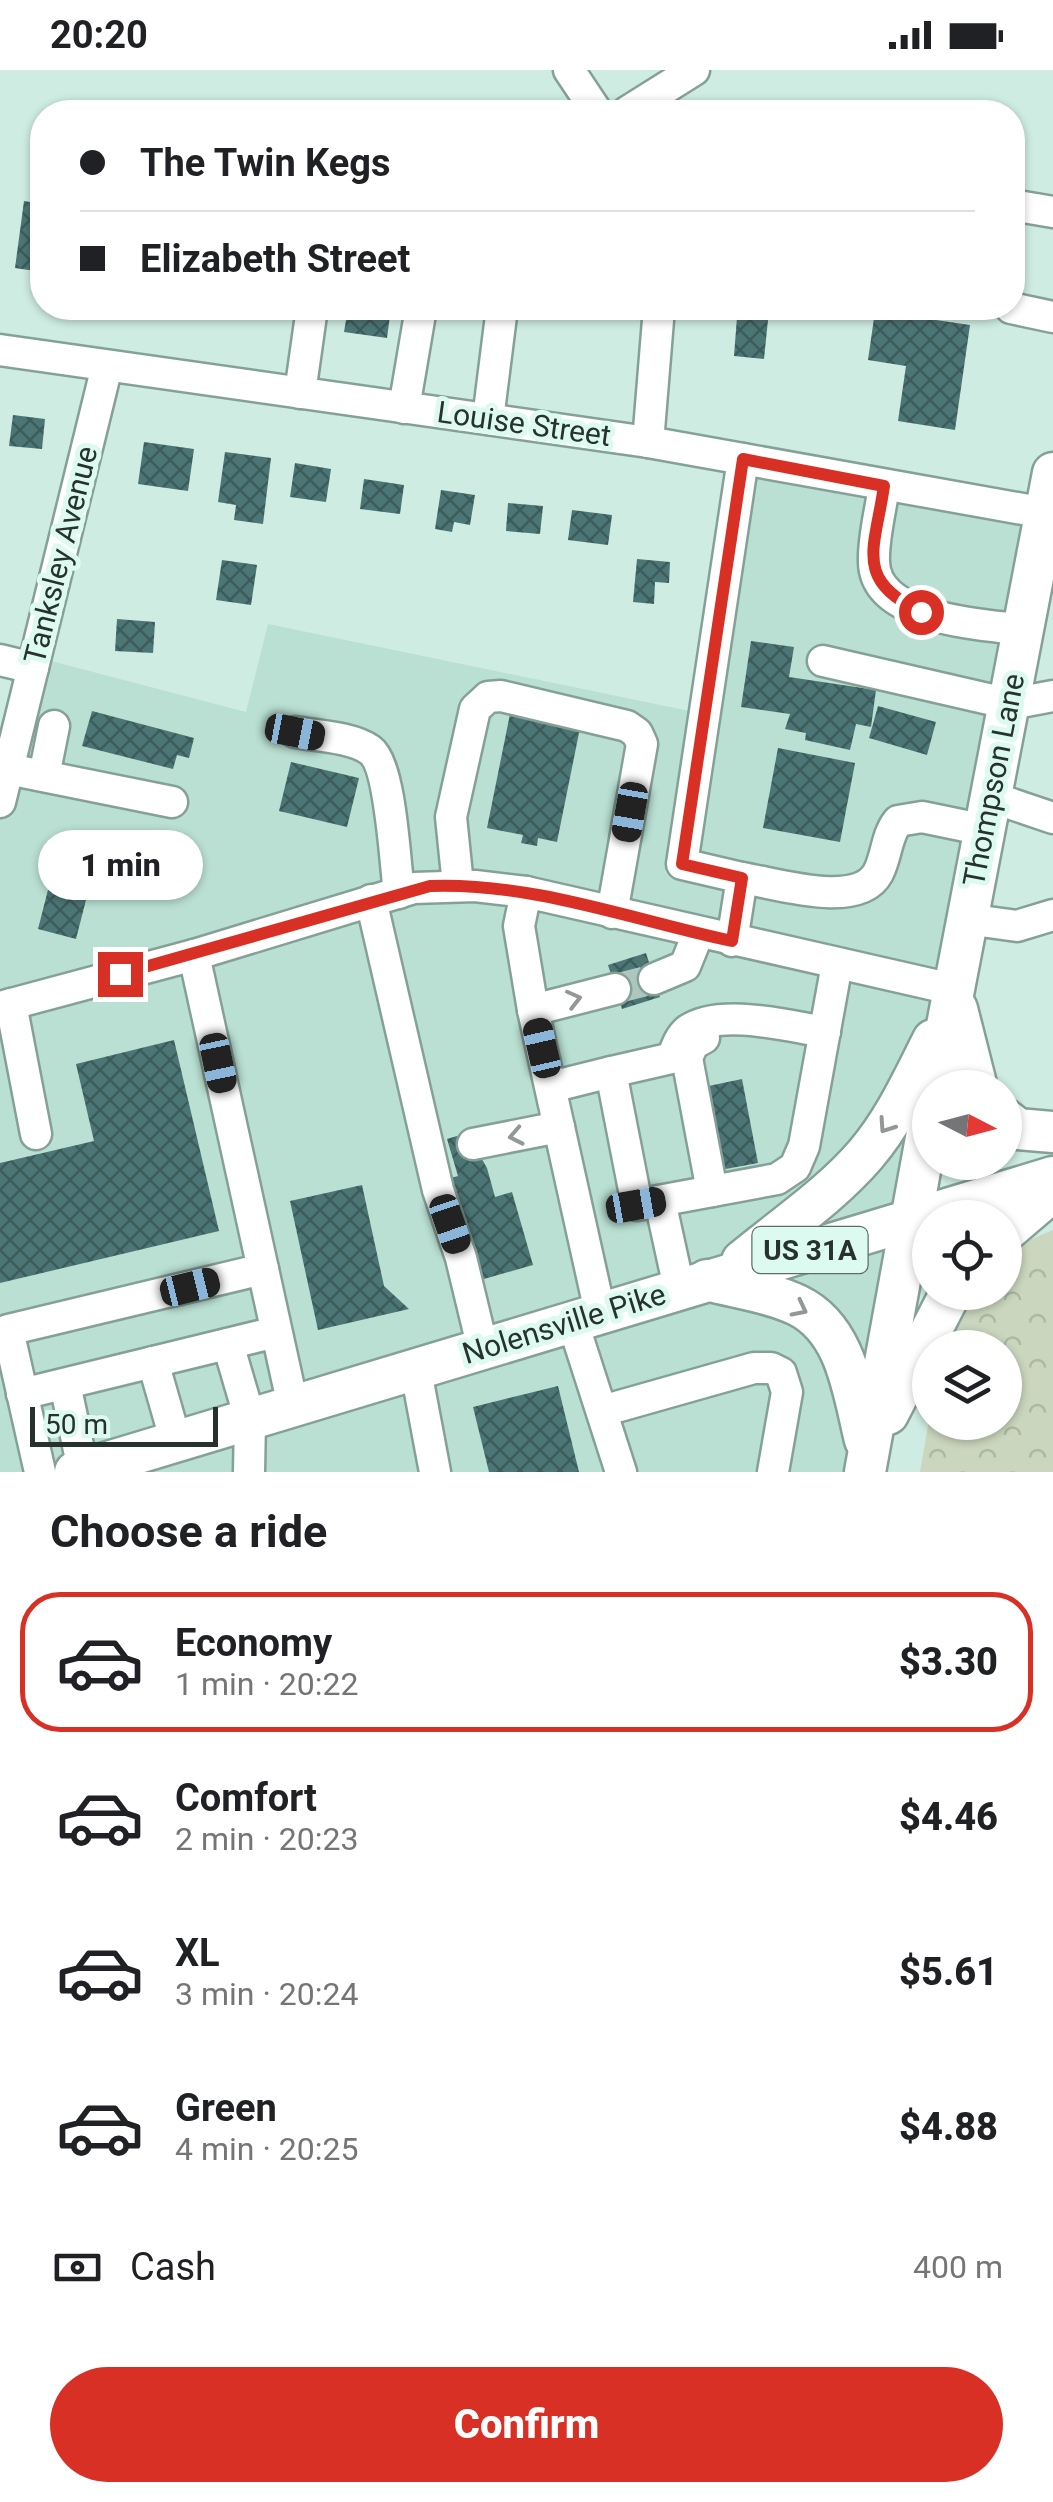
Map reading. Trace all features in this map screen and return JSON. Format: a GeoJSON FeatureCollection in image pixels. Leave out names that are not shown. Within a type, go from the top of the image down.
{"type":"FeatureCollection","features":[{"type":"Feature","properties":{"kind":"main road","name":"Thompson Lane"},"geometry":{"type":"LineString","coordinates":[[938,1070],[1053,473]]}},
{"type":"Feature","properties":{"kind":"main road"},"geometry":{"type":"LineString","coordinates":[[950,999],[972,1070]]}},
{"type":"Feature","properties":{"kind":"main road"},"geometry":{"type":"LineString","coordinates":[[704,1281],[836,1183],[866,1154],[890,1122],[950,999]]}},
{"type":"Feature","properties":{"kind":"main road"},"geometry":{"type":"LineString","coordinates":[[1022,1129],[1053,1132]]}},
{"type":"Feature","properties":{"kind":"main road","name":"Nolensville Pike"},"geometry":{"type":"LineString","coordinates":[[976,1200],[1053,1176]]}},
{"type":"Feature","properties":{"kind":"main road"},"geometry":{"type":"LineString","coordinates":[[1022,1217],[1053,1190]]}},
{"type":"Feature","properties":{"kind":"main road"},"geometry":{"type":"LineString","coordinates":[[866,1462],[912,1220]]}},
{"type":"Feature","properties":{"kind":"main road","name":"Nolensville Pike"},"geometry":{"type":"LineString","coordinates":[[100,1468],[586,1316],[912,1220]]}},
{"type":"Feature","properties":{"kind":"main road"},"geometry":{"type":"LineString","coordinates":[[704,1281],[796,1304],[820,1321],[839,1346],[866,1462]]}},
{"type":"Feature","properties":{"kind":"main road"},"geometry":{"type":"LineString","coordinates":[[866,1462],[942,1310]]}},
{"type":"Feature","properties":{"kind":"street"},"geometry":{"type":"LineString","coordinates":[[568,70],[589,100]]}},
{"type":"Feature","properties":{"kind":"street"},"geometry":{"type":"LineString","coordinates":[[646,100],[694,70]]}},
{"type":"Feature","properties":{"kind":"street"},"geometry":{"type":"LineString","coordinates":[[1025,207],[1053,212]]}},
{"type":"Feature","properties":{"kind":"street"},"geometry":{"type":"LineString","coordinates":[[1025,311],[1053,317]]}},
{"type":"Feature","properties":{"kind":"street"},"geometry":{"type":"LineString","coordinates":[[300,393],[310,320]]}},
{"type":"Feature","properties":{"kind":"street"},"geometry":{"type":"LineString","coordinates":[[404,408],[419,320]]}},
{"type":"Feature","properties":{"kind":"street"},"geometry":{"type":"LineString","coordinates":[[488,420],[500,320]]}},
{"type":"Feature","properties":{"kind":"street"},"geometry":{"type":"LineString","coordinates":[[648,442],[657,320]]}},
{"type":"Feature","properties":{"kind":"street","name":"Louise Street"},"geometry":{"type":"LineString","coordinates":[[0,350],[648,442],[1046,513]]}},
{"type":"Feature","properties":{"kind":"street","name":"Tanksley Avenue"},"geometry":{"type":"LineString","coordinates":[[0,802],[8,750],[107,366]]}},
{"type":"Feature","properties":{"kind":"street"},"geometry":{"type":"LineString","coordinates":[[743,459],[682,864],[833,894],[855,890],[878,875],[891,828],[898,821],[988,813],[1053,818]]}},
{"type":"Feature","properties":{"kind":"street"},"geometry":{"type":"LineString","coordinates":[[884,486],[873,564],[880,585],[894,600],[921,612],[1024,630]]}},
{"type":"Feature","properties":{"kind":"street"},"geometry":{"type":"LineString","coordinates":[[0,660],[32,668]]}},
{"type":"Feature","properties":{"kind":"street"},"geometry":{"type":"LineString","coordinates":[[823,661],[1010,704],[1053,696]]}},
{"type":"Feature","properties":{"kind":"street"},"geometry":{"type":"LineString","coordinates":[[458,885],[452,816],[475,709],[488,696],[501,696],[626,726],[638,733],[642,744],[612,913]]}},
{"type":"Feature","properties":{"kind":"street"},"geometry":{"type":"LineString","coordinates":[[44,776],[54,726]]}},
{"type":"Feature","properties":{"kind":"street"},"geometry":{"type":"LineString","coordinates":[[295,732],[361,745],[374,752],[380,763],[385,785],[385,896],[451,1149],[438,1190],[461,1258],[483,1349]]}},
{"type":"Feature","properties":{"kind":"street"},"geometry":{"type":"LineString","coordinates":[[8,750],[44,776],[172,802]]}},
{"type":"Feature","properties":{"kind":"street"},"geometry":{"type":"LineString","coordinates":[[732,941],[742,878]]}},
{"type":"Feature","properties":{"kind":"street"},"geometry":{"type":"LineString","coordinates":[[36,1134],[5,1005],[430,886],[526,892],[837,964],[950,999]]}},
{"type":"Feature","properties":{"kind":"street"},"geometry":{"type":"LineString","coordinates":[[526,892],[519,926],[559,1127],[602,1411],[621,1472]]}},
{"type":"Feature","properties":{"kind":"street"},"geometry":{"type":"LineString","coordinates":[[1018,926],[1053,915]]}},
{"type":"Feature","properties":{"kind":"street"},"geometry":{"type":"LineString","coordinates":[[966,919],[1053,930]]}},
{"type":"Feature","properties":{"kind":"street"},"geometry":{"type":"LineString","coordinates":[[654,978],[685,966],[698,934]]}},
{"type":"Feature","properties":{"kind":"street"},"geometry":{"type":"LineString","coordinates":[[194,955],[293,1406]]}},
{"type":"Feature","properties":{"kind":"street"},"geometry":{"type":"LineString","coordinates":[[610,1072],[636,1205],[777,1179],[795,1167],[804,1146],[837,964]]}},
{"type":"Feature","properties":{"kind":"street"},"geometry":{"type":"LineString","coordinates":[[533,1010],[615,989]]}},
{"type":"Feature","properties":{"kind":"street"},"geometry":{"type":"LineString","coordinates":[[704,1193],[672,1058],[680,1040],[688,1030],[699,1026],[745,1017],[824,1032]]}},
{"type":"Feature","properties":{"kind":"street"},"geometry":{"type":"LineString","coordinates":[[704,1193],[688,1071],[689,1050],[698,1040],[770,1024]]}},
{"type":"Feature","properties":{"kind":"street"},"geometry":{"type":"LineString","coordinates":[[550,1087],[672,1058]]}},
{"type":"Feature","properties":{"kind":"street"},"geometry":{"type":"LineString","coordinates":[[451,1149],[559,1127]]}},
{"type":"Feature","properties":{"kind":"street"},"geometry":{"type":"LineString","coordinates":[[660,1201],[704,1281]]}},
{"type":"Feature","properties":{"kind":"street"},"geometry":{"type":"LineString","coordinates":[[40,1472],[8,1330],[262,1269]]}},
{"type":"Feature","properties":{"kind":"street"},"geometry":{"type":"LineString","coordinates":[[22,1394],[276,1332]]}},
{"type":"Feature","properties":{"kind":"street"},"geometry":{"type":"LineString","coordinates":[[228,1344],[250,1419],[250,1472]]}},
{"type":"Feature","properties":{"kind":"street"},"geometry":{"type":"LineString","coordinates":[[153,1362],[176,1442]]}},
{"type":"Feature","properties":{"kind":"street"},"geometry":{"type":"LineString","coordinates":[[602,1411],[754,1368],[771,1368],[781,1372],[787,1392],[773,1472]]}},
{"type":"Feature","properties":{"kind":"street"},"geometry":{"type":"LineString","coordinates":[[416,1371],[435,1472]]}},
{"type":"Feature","properties":{"kind":"street"},"geometry":{"type":"LineString","coordinates":[[65,1384],[100,1468]]}},
{"type":"Feature","properties":{"kind":"shaded area"},"geometry":{"type":"Polygon","coordinates":[[[743,459],[1045,513],[940,1070],[912,1070],[912,1180],[920,1180],[916,1200],[912,1200],[912,1222],[865,1472],[0,1472],[0,802],[36,657],[246,712],[268,624],[704,714],[743,459]]]}},
{"type":"Feature","properties":{"kind":"green space"},"geometry":{"type":"Polygon","coordinates":[[[1053,1230],[1053,1472],[920,1472],[926,1440],[1022,1440],[1022,1330],[950,1330],[959,1310],[1022,1310],[1022,1243],[1053,1230]]]}},
{"type":"Feature","properties":{"kind":"building"},"geometry":{"type":"Polygon","coordinates":[[[24,201],[30,202],[30,270],[15,268],[24,201]]]}},
{"type":"Feature","properties":{"kind":"building"},"geometry":{"type":"Polygon","coordinates":[[[346,320],[389,320],[387,338],[344,332],[346,320]]]}},
{"type":"Feature","properties":{"kind":"building"},"geometry":{"type":"Polygon","coordinates":[[[737,320],[768,320],[764,359],[734,356],[737,320]]]}},
{"type":"Feature","properties":{"kind":"building"},"geometry":{"type":"Polygon","coordinates":[[[874,320],[936,320],[970,325],[955,430],[898,421],[906,366],[868,360],[874,320]]]}},
{"type":"Feature","properties":{"kind":"building"},"geometry":{"type":"Polygon","coordinates":[[[13,415],[45,419],[42,449],[9,446],[13,415]]]}},
{"type":"Feature","properties":{"kind":"building"},"geometry":{"type":"Polygon","coordinates":[[[144,442],[194,449],[188,491],[138,484],[144,442]]]}},
{"type":"Feature","properties":{"kind":"building"},"geometry":{"type":"Polygon","coordinates":[[[225,452],[271,458],[263,524],[234,520],[236,505],[218,502],[225,452]]]}},
{"type":"Feature","properties":{"kind":"building"},"geometry":{"type":"Polygon","coordinates":[[[295,463],[331,469],[326,502],[290,497],[295,463]]]}},
{"type":"Feature","properties":{"kind":"building"},"geometry":{"type":"Polygon","coordinates":[[[364,479],[404,485],[400,514],[360,509],[364,479]]]}},
{"type":"Feature","properties":{"kind":"building"},"geometry":{"type":"Polygon","coordinates":[[[441,490],[475,495],[470,525],[454,522],[452,532],[435,529],[441,490]]]}},
{"type":"Feature","properties":{"kind":"building"},"geometry":{"type":"Polygon","coordinates":[[[508,503],[543,506],[540,534],[506,531],[508,503]]]}},
{"type":"Feature","properties":{"kind":"building"},"geometry":{"type":"Polygon","coordinates":[[[572,510],[612,515],[608,545],[568,540],[572,510]]]}},
{"type":"Feature","properties":{"kind":"building"},"geometry":{"type":"Polygon","coordinates":[[[637,559],[670,562],[669,583],[655,582],[654,604],[633,602],[637,559]]]}},
{"type":"Feature","properties":{"kind":"building"},"geometry":{"type":"Polygon","coordinates":[[[222,560],[257,565],[251,605],[216,600],[222,560]]]}},
{"type":"Feature","properties":{"kind":"building"},"geometry":{"type":"Polygon","coordinates":[[[117,619],[155,622],[153,653],[115,651],[117,619]]]}},
{"type":"Feature","properties":{"kind":"building"},"geometry":{"type":"Polygon","coordinates":[[[751,641],[794,647],[789,677],[876,690],[871,727],[856,724],[850,750],[805,740],[806,733],[785,729],[790,714],[741,707],[751,641]]]}},
{"type":"Feature","properties":{"kind":"building"},"geometry":{"type":"Polygon","coordinates":[[[878,706],[936,722],[927,755],[869,738],[878,706]]]}},
{"type":"Feature","properties":{"kind":"building"},"geometry":{"type":"Polygon","coordinates":[[[92,711],[194,738],[189,758],[177,755],[173,769],[82,746],[92,711]]]}},
{"type":"Feature","properties":{"kind":"building"},"geometry":{"type":"Polygon","coordinates":[[[510,714],[580,728],[557,842],[538,838],[537,846],[521,843],[523,835],[487,828],[510,714]]]}},
{"type":"Feature","properties":{"kind":"building"},"geometry":{"type":"Polygon","coordinates":[[[778,748],[855,763],[840,842],[763,828],[778,748]]]}},
{"type":"Feature","properties":{"kind":"building"},"geometry":{"type":"Polygon","coordinates":[[[291,762],[359,778],[347,827],[279,811],[291,762]]]}},
{"type":"Feature","properties":{"kind":"building"},"geometry":{"type":"Polygon","coordinates":[[[49,886],[87,896],[76,939],[38,929],[49,886]]]}},
{"type":"Feature","properties":{"kind":"building"},"geometry":{"type":"Polygon","coordinates":[[[646,953],[660,997],[622,1009],[608,965],[646,953]]]}},
{"type":"Feature","properties":{"kind":"building"},"geometry":{"type":"Polygon","coordinates":[[[174,1040],[219,1231],[0,1283],[0,1163],[94,1141],[76,1064],[174,1040]]]}},
{"type":"Feature","properties":{"kind":"building"},"geometry":{"type":"Polygon","coordinates":[[[742,1079],[758,1163],[715,1171],[699,1088],[742,1079]]]}},
{"type":"Feature","properties":{"kind":"building"},"geometry":{"type":"Polygon","coordinates":[[[467,1133],[487,1168],[495,1197],[512,1192],[533,1265],[477,1281],[447,1179],[458,1176],[447,1139],[467,1133]]]}},
{"type":"Feature","properties":{"kind":"building"},"geometry":{"type":"Polygon","coordinates":[[[362,1185],[384,1286],[409,1309],[318,1330],[290,1201],[362,1185]]]}},
{"type":"Feature","properties":{"kind":"building"},"geometry":{"type":"Polygon","coordinates":[[[558,1386],[579,1472],[489,1472],[473,1407],[558,1386]]]}},
{"type":"Feature","properties":{"kind":"tunnel"},"geometry":{"type":"LineString","coordinates":[[615,989],[654,979]]}},
{"type":"Feature","properties":{"kind":"route"},"geometry":{"type":"LineString","coordinates":[[120,974],[430,886],[526,892],[732,941],[742,878],[682,864],[743,459],[884,486],[873,564],[880,585],[894,600],[921,612]]}}]}
